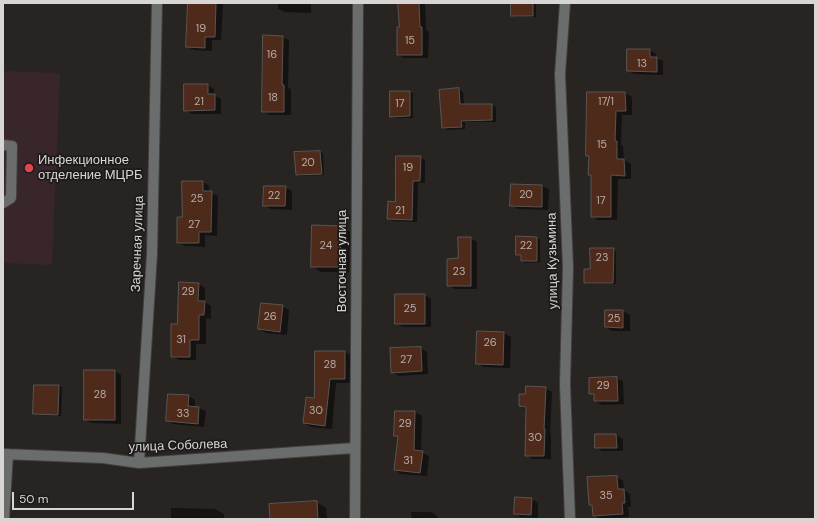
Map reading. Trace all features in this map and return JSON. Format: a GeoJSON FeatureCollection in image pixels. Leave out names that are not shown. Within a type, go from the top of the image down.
{"type":"FeatureCollection","features":[{"type":"Feature","properties":{"kind":"street","name":"Заречная улица"},"geometry":{"type":"LineString","coordinates":[[139,463],[152,254],[157,3]]}},
{"type":"Feature","properties":{"kind":"street","name":"Восточная улица"},"geometry":{"type":"LineString","coordinates":[[355,519],[354,448],[358,3]]}},
{"type":"Feature","properties":{"kind":"street","name":"улица Кузьмина"},"geometry":{"type":"LineString","coordinates":[[565,3],[560,74],[568,267],[565,384],[570,519]]}},
{"type":"Feature","properties":{"kind":"street"},"geometry":{"type":"LineString","coordinates":[[3,145],[12,146],[11,198],[3,203]]}},
{"type":"Feature","properties":{"kind":"street","name":"улица Соболева"},"geometry":{"type":"LineString","coordinates":[[5,454],[103,458],[139,463],[354,448]]}},
{"type":"Feature","properties":{"kind":"street"},"geometry":{"type":"LineString","coordinates":[[4,519],[5,454]]}},
{"type":"Feature","properties":{"kind":"shaded area","name":"Инфекционное отделение МЦРБ"},"geometry":{"type":"Polygon","coordinates":[[[3,71],[60,73],[52,265],[3,263],[3,71]]]}},
{"type":"Feature","properties":{"kind":"building"},"geometry":{"type":"Polygon","coordinates":[[[188,3],[216,3],[215,37],[205,37],[205,48],[186,47],[188,3]]]}},
{"type":"Feature","properties":{"kind":"building"},"geometry":{"type":"Polygon","coordinates":[[[398,3],[419,3],[420,27],[422,27],[422,55],[397,55],[397,27],[399,27],[398,3]]]}},
{"type":"Feature","properties":{"kind":"building"},"geometry":{"type":"Polygon","coordinates":[[[511,3],[533,3],[533,16],[511,16],[511,3]]]}},
{"type":"Feature","properties":{"kind":"building"},"geometry":{"type":"Polygon","coordinates":[[[263,35],[283,36],[282,85],[284,85],[284,112],[262,112],[263,35]]]}},
{"type":"Feature","properties":{"kind":"building"},"geometry":{"type":"Polygon","coordinates":[[[627,49],[650,49],[650,57],[657,57],[657,72],[627,71],[627,49]]]}},
{"type":"Feature","properties":{"kind":"building"},"geometry":{"type":"Polygon","coordinates":[[[184,84],[208,84],[208,94],[215,94],[215,110],[184,111],[184,84]]]}},
{"type":"Feature","properties":{"kind":"building"},"geometry":{"type":"Polygon","coordinates":[[[459,88],[460,104],[492,104],[492,120],[461,121],[462,127],[442,128],[439,90],[459,88]]]}},
{"type":"Feature","properties":{"kind":"building"},"geometry":{"type":"Polygon","coordinates":[[[390,91],[410,91],[410,116],[390,117],[390,91]]]}},
{"type":"Feature","properties":{"kind":"building"},"geometry":{"type":"Polygon","coordinates":[[[587,92],[625,92],[626,111],[616,111],[615,141],[617,141],[617,159],[624,159],[625,176],[611,175],[611,217],[591,217],[591,175],[588,175],[589,156],[586,156],[587,92]]]}},
{"type":"Feature","properties":{"kind":"building"},"geometry":{"type":"Polygon","coordinates":[[[320,151],[322,174],[296,175],[294,152],[320,151]]]}},
{"type":"Feature","properties":{"kind":"building"},"geometry":{"type":"Polygon","coordinates":[[[396,156],[421,156],[420,181],[413,181],[412,220],[387,219],[388,201],[395,202],[396,156]]]}},
{"type":"Feature","properties":{"kind":"building"},"geometry":{"type":"Polygon","coordinates":[[[182,181],[203,181],[203,191],[212,191],[211,232],[199,232],[199,243],[177,243],[177,217],[182,217],[182,181]]]}},
{"type":"Feature","properties":{"kind":"building"},"geometry":{"type":"Polygon","coordinates":[[[511,184],[542,185],[542,207],[510,206],[511,184]]]}},
{"type":"Feature","properties":{"kind":"building"},"geometry":{"type":"Polygon","coordinates":[[[264,186],[286,186],[285,206],[263,206],[264,186]]]}},
{"type":"Feature","properties":{"kind":"building"},"geometry":{"type":"Polygon","coordinates":[[[312,225],[341,226],[340,267],[311,267],[312,225]]]}},
{"type":"Feature","properties":{"kind":"building"},"geometry":{"type":"Polygon","coordinates":[[[516,236],[537,237],[537,261],[521,261],[521,255],[516,255],[516,236]]]}},
{"type":"Feature","properties":{"kind":"building"},"geometry":{"type":"Polygon","coordinates":[[[458,237],[471,237],[471,286],[447,286],[447,259],[458,258],[458,237]]]}},
{"type":"Feature","properties":{"kind":"building"},"geometry":{"type":"Polygon","coordinates":[[[590,248],[614,248],[613,283],[584,283],[584,269],[590,269],[590,248]]]}},
{"type":"Feature","properties":{"kind":"building"},"geometry":{"type":"Polygon","coordinates":[[[179,282],[199,283],[198,301],[205,301],[204,315],[199,315],[199,340],[190,340],[190,357],[171,357],[171,324],[177,324],[179,282]]]}},
{"type":"Feature","properties":{"kind":"building"},"geometry":{"type":"Polygon","coordinates":[[[395,294],[425,294],[425,324],[395,324],[395,294]]]}},
{"type":"Feature","properties":{"kind":"building"},"geometry":{"type":"Polygon","coordinates":[[[261,303],[283,305],[280,332],[258,329],[261,303]]]}},
{"type":"Feature","properties":{"kind":"building"},"geometry":{"type":"Polygon","coordinates":[[[605,310],[623,310],[623,328],[605,327],[605,310]]]}},
{"type":"Feature","properties":{"kind":"building"},"geometry":{"type":"Polygon","coordinates":[[[477,331],[504,332],[503,365],[476,364],[477,331]]]}},
{"type":"Feature","properties":{"kind":"building"},"geometry":{"type":"Polygon","coordinates":[[[421,347],[422,371],[391,373],[390,348],[421,347]]]}},
{"type":"Feature","properties":{"kind":"building"},"geometry":{"type":"Polygon","coordinates":[[[315,351],[345,351],[345,379],[330,379],[325,426],[303,423],[306,397],[314,398],[315,351]]]}},
{"type":"Feature","properties":{"kind":"building"},"geometry":{"type":"Polygon","coordinates":[[[84,370],[115,370],[115,420],[84,420],[84,370]]]}},
{"type":"Feature","properties":{"kind":"building"},"geometry":{"type":"Polygon","coordinates":[[[617,377],[618,401],[594,401],[594,394],[589,394],[589,378],[617,377]]]}},
{"type":"Feature","properties":{"kind":"building"},"geometry":{"type":"Polygon","coordinates":[[[34,385],[59,385],[58,415],[33,414],[34,385]]]}},
{"type":"Feature","properties":{"kind":"building"},"geometry":{"type":"Polygon","coordinates":[[[526,386],[546,387],[544,456],[525,456],[526,407],[519,406],[519,394],[525,394],[526,386]]]}},
{"type":"Feature","properties":{"kind":"building"},"geometry":{"type":"Polygon","coordinates":[[[168,394],[189,395],[188,406],[199,407],[198,424],[166,421],[168,394]]]}},
{"type":"Feature","properties":{"kind":"building"},"geometry":{"type":"Polygon","coordinates":[[[395,411],[415,411],[414,450],[423,451],[420,473],[394,470],[398,436],[394,436],[395,411]]]}},
{"type":"Feature","properties":{"kind":"building"},"geometry":{"type":"Polygon","coordinates":[[[595,434],[616,434],[617,448],[595,448],[595,434]]]}},
{"type":"Feature","properties":{"kind":"building"},"geometry":{"type":"Polygon","coordinates":[[[617,476],[618,489],[624,489],[625,503],[622,503],[623,514],[593,516],[592,505],[589,505],[587,477],[617,476]]]}},
{"type":"Feature","properties":{"kind":"building"},"geometry":{"type":"Polygon","coordinates":[[[515,497],[532,498],[531,515],[514,514],[515,497]]]}},
{"type":"Feature","properties":{"kind":"building"},"geometry":{"type":"Polygon","coordinates":[[[317,501],[318,519],[270,519],[269,504],[317,501]]]}},
{"type":"Feature","properties":{"kind":"place","name":"Инфекционное отделение МЦРБ"},"geometry":{"type":"Point","coordinates":[29,168]}}]}
